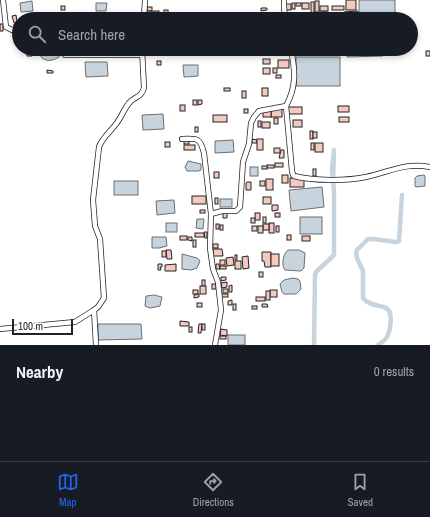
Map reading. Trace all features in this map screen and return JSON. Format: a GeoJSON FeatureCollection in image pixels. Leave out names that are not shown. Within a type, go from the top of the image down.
{"type":"FeatureCollection","features":[{"type":"Feature","properties":{"kind":"street"},"geometry":{"type":"LineString","coordinates":[[2,0],[6,27],[12,30]]}},
{"type":"Feature","properties":{"kind":"street"},"geometry":{"type":"LineString","coordinates":[[144,12],[145,0]]}},
{"type":"Feature","properties":{"kind":"street"},"geometry":{"type":"LineString","coordinates":[[284,0],[284,12]]}},
{"type":"Feature","properties":{"kind":"street"},"geometry":{"type":"LineString","coordinates":[[0,329],[75,322],[94,310],[104,298],[100,239],[95,226],[93,200],[99,147],[101,142],[117,123],[128,104],[140,96],[144,88],[142,56]]}},
{"type":"Feature","properties":{"kind":"street"},"geometry":{"type":"LineString","coordinates":[[292,56],[294,86],[286,106],[292,171],[294,176],[348,180],[405,166],[419,165],[430,167]]}},
{"type":"Feature","properties":{"kind":"street"},"geometry":{"type":"LineString","coordinates":[[211,214],[222,211],[236,210],[240,207],[243,162],[249,144],[251,124],[254,117],[259,111],[286,106]]}},
{"type":"Feature","properties":{"kind":"street"},"geometry":{"type":"LineString","coordinates":[[182,138],[198,139],[204,153],[211,214],[210,248],[213,269],[218,282],[221,310],[215,345]]}},
{"type":"Feature","properties":{"kind":"street"},"geometry":{"type":"LineString","coordinates":[[94,310],[96,345]]}},
{"type":"Feature","properties":{"kind":"shaded area"},"geometry":{"type":"Polygon","coordinates":[[[359,0],[395,0],[395,12],[359,12],[359,0]]]}},
{"type":"Feature","properties":{"kind":"shaded area"},"geometry":{"type":"Polygon","coordinates":[[[32,1],[33,11],[21,12],[20,3],[32,1]]]}},
{"type":"Feature","properties":{"kind":"shaded area"},"geometry":{"type":"Polygon","coordinates":[[[96,3],[107,3],[106,11],[96,11],[96,3]]]}},
{"type":"Feature","properties":{"kind":"shaded area"},"geometry":{"type":"Polygon","coordinates":[[[59,56],[50,60],[45,60],[41,57],[59,56]]]}},
{"type":"Feature","properties":{"kind":"shaded area"},"geometry":{"type":"Polygon","coordinates":[[[347,56],[383,56],[347,57],[347,56]]]}},
{"type":"Feature","properties":{"kind":"shaded area"},"geometry":{"type":"Polygon","coordinates":[[[296,57],[340,57],[340,86],[296,86],[296,57]]]}},
{"type":"Feature","properties":{"kind":"shaded area"},"geometry":{"type":"Polygon","coordinates":[[[85,62],[107,62],[108,76],[86,77],[85,62]]]}},
{"type":"Feature","properties":{"kind":"shaded area"},"geometry":{"type":"Polygon","coordinates":[[[183,65],[198,65],[198,76],[184,77],[183,65]]]}},
{"type":"Feature","properties":{"kind":"shaded area"},"geometry":{"type":"Polygon","coordinates":[[[163,114],[164,129],[143,130],[142,115],[163,114]]]}},
{"type":"Feature","properties":{"kind":"shaded area"},"geometry":{"type":"Polygon","coordinates":[[[233,140],[234,152],[215,153],[215,141],[233,140]]]}},
{"type":"Feature","properties":{"kind":"shaded area"},"geometry":{"type":"Polygon","coordinates":[[[188,161],[201,164],[201,170],[187,171],[185,167],[188,161]]]}},
{"type":"Feature","properties":{"kind":"shaded area"},"geometry":{"type":"Polygon","coordinates":[[[250,167],[258,167],[258,176],[250,176],[250,167]]]}},
{"type":"Feature","properties":{"kind":"shaded area"},"geometry":{"type":"Polygon","coordinates":[[[424,175],[425,186],[416,187],[415,178],[417,176],[424,175]]]}},
{"type":"Feature","properties":{"kind":"shaded area"},"geometry":{"type":"Polygon","coordinates":[[[114,181],[138,181],[138,195],[114,195],[114,181]]]}},
{"type":"Feature","properties":{"kind":"shaded area"},"geometry":{"type":"Polygon","coordinates":[[[322,187],[324,207],[291,211],[289,190],[322,187]]]}},
{"type":"Feature","properties":{"kind":"shaded area"},"geometry":{"type":"Polygon","coordinates":[[[220,199],[232,199],[232,207],[220,207],[220,199]]]}},
{"type":"Feature","properties":{"kind":"shaded area"},"geometry":{"type":"Polygon","coordinates":[[[174,200],[175,213],[157,215],[156,201],[174,200]]]}},
{"type":"Feature","properties":{"kind":"shaded area"},"geometry":{"type":"Polygon","coordinates":[[[300,217],[322,217],[322,234],[300,234],[300,217]]]}},
{"type":"Feature","properties":{"kind":"shaded area"},"geometry":{"type":"Polygon","coordinates":[[[197,219],[204,219],[203,229],[196,228],[197,219]]]}},
{"type":"Feature","properties":{"kind":"shaded area"},"geometry":{"type":"Polygon","coordinates":[[[166,223],[177,223],[177,232],[166,232],[166,223]]]}},
{"type":"Feature","properties":{"kind":"shaded area"},"geometry":{"type":"Polygon","coordinates":[[[152,237],[166,237],[167,246],[152,248],[152,237]]]}},
{"type":"Feature","properties":{"kind":"shaded area"},"geometry":{"type":"Polygon","coordinates":[[[288,250],[299,250],[305,253],[304,268],[301,271],[285,270],[283,260],[288,250]]]}},
{"type":"Feature","properties":{"kind":"shaded area"},"geometry":{"type":"Polygon","coordinates":[[[182,254],[197,258],[200,261],[197,268],[191,270],[182,269],[182,254]]]}},
{"type":"Feature","properties":{"kind":"shaded area"},"geometry":{"type":"Polygon","coordinates":[[[293,278],[300,281],[301,289],[296,294],[284,294],[280,284],[284,280],[293,278]]]}},
{"type":"Feature","properties":{"kind":"shaded area"},"geometry":{"type":"Polygon","coordinates":[[[154,295],[162,297],[160,306],[150,308],[145,306],[146,296],[154,295]]]}},
{"type":"Feature","properties":{"kind":"shaded area"},"geometry":{"type":"Polygon","coordinates":[[[98,324],[141,324],[142,339],[98,340],[98,324]]]}},
{"type":"Feature","properties":{"kind":"shaded area"},"geometry":{"type":"Polygon","coordinates":[[[228,335],[245,335],[245,345],[228,345],[228,335]]]}},
{"type":"Feature","properties":{"kind":"building"},"geometry":{"type":"Polygon","coordinates":[[[346,0],[356,0],[356,10],[346,10],[346,0]]]}},
{"type":"Feature","properties":{"kind":"building"},"geometry":{"type":"Polygon","coordinates":[[[315,1],[319,1],[319,12],[315,12],[315,1]]]}},
{"type":"Feature","properties":{"kind":"building"},"geometry":{"type":"Polygon","coordinates":[[[311,2],[314,2],[314,12],[311,12],[311,2]]]}},
{"type":"Feature","properties":{"kind":"building"},"geometry":{"type":"Polygon","coordinates":[[[292,3],[295,3],[295,9],[292,9],[292,3]]]}},
{"type":"Feature","properties":{"kind":"building"},"geometry":{"type":"Polygon","coordinates":[[[296,3],[301,3],[301,6],[296,6],[296,3]]]}},
{"type":"Feature","properties":{"kind":"building"},"geometry":{"type":"Polygon","coordinates":[[[302,3],[309,3],[309,9],[302,9],[302,3]]]}},
{"type":"Feature","properties":{"kind":"building"},"geometry":{"type":"Polygon","coordinates":[[[286,4],[291,4],[291,10],[286,10],[286,4]]]}},
{"type":"Feature","properties":{"kind":"building"},"geometry":{"type":"Polygon","coordinates":[[[61,6],[65,6],[65,10],[61,10],[61,6]]]}},
{"type":"Feature","properties":{"kind":"building"},"geometry":{"type":"Polygon","coordinates":[[[320,6],[328,6],[328,11],[320,11],[320,6]]]}},
{"type":"Feature","properties":{"kind":"building"},"geometry":{"type":"Polygon","coordinates":[[[332,6],[344,6],[344,10],[332,10],[332,6]]]}},
{"type":"Feature","properties":{"kind":"building"},"geometry":{"type":"Polygon","coordinates":[[[147,7],[152,7],[152,11],[147,11],[147,7]]]}},
{"type":"Feature","properties":{"kind":"building"},"geometry":{"type":"Polygon","coordinates":[[[261,8],[267,8],[267,10],[261,11],[261,8]]]}},
{"type":"Feature","properties":{"kind":"building"},"geometry":{"type":"Polygon","coordinates":[[[0,24],[3,24],[3,31],[0,31],[0,24]]]}},
{"type":"Feature","properties":{"kind":"building"},"geometry":{"type":"Polygon","coordinates":[[[426,51],[430,51],[430,56],[426,56],[426,51]]]}},
{"type":"Feature","properties":{"kind":"building"},"geometry":{"type":"Polygon","coordinates":[[[263,59],[270,59],[270,64],[263,64],[263,59]]]}},
{"type":"Feature","properties":{"kind":"building"},"geometry":{"type":"Polygon","coordinates":[[[278,60],[289,60],[289,68],[278,68],[278,60]]]}},
{"type":"Feature","properties":{"kind":"building"},"geometry":{"type":"Polygon","coordinates":[[[157,61],[161,61],[161,65],[157,65],[157,61]]]}},
{"type":"Feature","properties":{"kind":"building"},"geometry":{"type":"Polygon","coordinates":[[[263,68],[270,68],[270,74],[263,74],[263,68]]]}},
{"type":"Feature","properties":{"kind":"building"},"geometry":{"type":"Polygon","coordinates":[[[273,68],[277,68],[277,73],[273,73],[273,68]]]}},
{"type":"Feature","properties":{"kind":"building"},"geometry":{"type":"Polygon","coordinates":[[[47,70],[53,71],[53,73],[47,73],[47,70]]]}},
{"type":"Feature","properties":{"kind":"building"},"geometry":{"type":"Polygon","coordinates":[[[276,75],[281,75],[281,78],[276,78],[276,75]]]}},
{"type":"Feature","properties":{"kind":"building"},"geometry":{"type":"Polygon","coordinates":[[[224,88],[230,88],[230,91],[224,91],[224,88]]]}},
{"type":"Feature","properties":{"kind":"building"},"geometry":{"type":"Polygon","coordinates":[[[262,88],[268,88],[268,96],[262,96],[262,88]]]}},
{"type":"Feature","properties":{"kind":"building"},"geometry":{"type":"Polygon","coordinates":[[[242,91],[246,91],[246,98],[242,98],[242,91]]]}},
{"type":"Feature","properties":{"kind":"building"},"geometry":{"type":"Polygon","coordinates":[[[193,100],[197,100],[197,105],[193,105],[193,100]]]}},
{"type":"Feature","properties":{"kind":"building"},"geometry":{"type":"Polygon","coordinates":[[[198,100],[202,100],[202,104],[198,105],[198,100]]]}},
{"type":"Feature","properties":{"kind":"building"},"geometry":{"type":"Polygon","coordinates":[[[180,105],[185,105],[185,111],[180,111],[180,105]]]}},
{"type":"Feature","properties":{"kind":"building"},"geometry":{"type":"Polygon","coordinates":[[[338,106],[349,106],[349,112],[338,112],[338,106]]]}},
{"type":"Feature","properties":{"kind":"building"},"geometry":{"type":"Polygon","coordinates":[[[287,107],[302,107],[302,114],[287,114],[287,107]]]}},
{"type":"Feature","properties":{"kind":"building"},"geometry":{"type":"Polygon","coordinates":[[[244,109],[248,109],[248,113],[244,113],[244,109]]]}},
{"type":"Feature","properties":{"kind":"building"},"geometry":{"type":"Polygon","coordinates":[[[271,109],[282,109],[282,117],[271,117],[271,109]]]}},
{"type":"Feature","properties":{"kind":"building"},"geometry":{"type":"Polygon","coordinates":[[[263,110],[271,110],[271,117],[263,117],[263,110]]]}},
{"type":"Feature","properties":{"kind":"building"},"geometry":{"type":"Polygon","coordinates":[[[213,115],[227,115],[227,122],[213,122],[213,115]]]}},
{"type":"Feature","properties":{"kind":"building"},"geometry":{"type":"Polygon","coordinates":[[[339,117],[349,117],[349,122],[339,122],[339,117]]]}},
{"type":"Feature","properties":{"kind":"building"},"geometry":{"type":"Polygon","coordinates":[[[274,118],[278,118],[278,124],[274,124],[274,118]]]}},
{"type":"Feature","properties":{"kind":"building"},"geometry":{"type":"Polygon","coordinates":[[[293,120],[302,120],[302,127],[293,127],[293,120]]]}},
{"type":"Feature","properties":{"kind":"building"},"geometry":{"type":"Polygon","coordinates":[[[258,121],[261,121],[261,127],[258,127],[258,121]]]}},
{"type":"Feature","properties":{"kind":"building"},"geometry":{"type":"Polygon","coordinates":[[[262,122],[270,122],[270,128],[262,128],[262,122]]]}},
{"type":"Feature","properties":{"kind":"building"},"geometry":{"type":"Polygon","coordinates":[[[195,127],[198,127],[198,132],[195,132],[195,127]]]}},
{"type":"Feature","properties":{"kind":"building"},"geometry":{"type":"Polygon","coordinates":[[[310,131],[313,131],[313,139],[310,139],[310,131]]]}},
{"type":"Feature","properties":{"kind":"building"},"geometry":{"type":"Polygon","coordinates":[[[313,132],[317,132],[317,138],[313,138],[313,132]]]}},
{"type":"Feature","properties":{"kind":"building"},"geometry":{"type":"Polygon","coordinates":[[[252,139],[257,140],[257,143],[252,143],[252,139]]]}},
{"type":"Feature","properties":{"kind":"building"},"geometry":{"type":"Polygon","coordinates":[[[257,139],[263,139],[263,150],[257,150],[257,139]]]}},
{"type":"Feature","properties":{"kind":"building"},"geometry":{"type":"Polygon","coordinates":[[[184,140],[189,140],[189,144],[184,144],[184,140]]]}},
{"type":"Feature","properties":{"kind":"building"},"geometry":{"type":"Polygon","coordinates":[[[165,142],[170,142],[170,147],[165,147],[165,142]]]}},
{"type":"Feature","properties":{"kind":"building"},"geometry":{"type":"Polygon","coordinates":[[[311,143],[314,143],[314,150],[311,150],[311,143]]]}},
{"type":"Feature","properties":{"kind":"building"},"geometry":{"type":"Polygon","coordinates":[[[315,143],[323,143],[323,152],[315,152],[315,143]]]}},
{"type":"Feature","properties":{"kind":"building"},"geometry":{"type":"Polygon","coordinates":[[[184,145],[195,145],[195,150],[184,150],[184,145]]]}},
{"type":"Feature","properties":{"kind":"building"},"geometry":{"type":"Polygon","coordinates":[[[274,148],[280,148],[280,153],[274,153],[274,148]]]}},
{"type":"Feature","properties":{"kind":"building"},"geometry":{"type":"Polygon","coordinates":[[[281,150],[284,150],[284,158],[279,158],[281,150]]]}},
{"type":"Feature","properties":{"kind":"building"},"geometry":{"type":"Polygon","coordinates":[[[275,163],[283,163],[283,167],[275,167],[275,163]]]}},
{"type":"Feature","properties":{"kind":"building"},"geometry":{"type":"Polygon","coordinates":[[[267,165],[274,165],[274,168],[267,168],[267,165]]]}},
{"type":"Feature","properties":{"kind":"building"},"geometry":{"type":"Polygon","coordinates":[[[262,166],[267,166],[267,169],[262,169],[262,166]]]}},
{"type":"Feature","properties":{"kind":"building"},"geometry":{"type":"Polygon","coordinates":[[[313,169],[316,169],[316,176],[313,176],[313,169]]]}},
{"type":"Feature","properties":{"kind":"building"},"geometry":{"type":"Polygon","coordinates":[[[214,172],[219,172],[219,178],[214,178],[214,172]]]}},
{"type":"Feature","properties":{"kind":"building"},"geometry":{"type":"Polygon","coordinates":[[[282,175],[288,175],[288,183],[282,183],[282,175]]]}},
{"type":"Feature","properties":{"kind":"building"},"geometry":{"type":"Polygon","coordinates":[[[290,178],[304,178],[304,187],[290,187],[290,178]]]}},
{"type":"Feature","properties":{"kind":"building"},"geometry":{"type":"Polygon","coordinates":[[[266,179],[273,179],[273,190],[266,190],[266,179]]]}},
{"type":"Feature","properties":{"kind":"building"},"geometry":{"type":"Polygon","coordinates":[[[260,181],[265,181],[265,186],[260,186],[260,181]]]}},
{"type":"Feature","properties":{"kind":"building"},"geometry":{"type":"Polygon","coordinates":[[[247,182],[251,182],[251,190],[246,190],[247,182]]]}},
{"type":"Feature","properties":{"kind":"building"},"geometry":{"type":"Polygon","coordinates":[[[192,196],[206,196],[206,204],[192,204],[192,196]]]}},
{"type":"Feature","properties":{"kind":"building"},"geometry":{"type":"Polygon","coordinates":[[[263,197],[271,197],[271,204],[263,204],[263,197]]]}},
{"type":"Feature","properties":{"kind":"building"},"geometry":{"type":"Polygon","coordinates":[[[215,198],[218,198],[218,204],[215,204],[215,198]]]}},
{"type":"Feature","properties":{"kind":"building"},"geometry":{"type":"Polygon","coordinates":[[[272,205],[278,205],[278,210],[272,211],[272,205]]]}},
{"type":"Feature","properties":{"kind":"building"},"geometry":{"type":"Polygon","coordinates":[[[200,210],[205,210],[205,213],[200,213],[200,210]]]}},
{"type":"Feature","properties":{"kind":"building"},"geometry":{"type":"Polygon","coordinates":[[[223,212],[227,213],[227,218],[223,218],[223,212]]]}},
{"type":"Feature","properties":{"kind":"building"},"geometry":{"type":"Polygon","coordinates":[[[255,213],[260,213],[260,220],[255,220],[255,213]]]}},
{"type":"Feature","properties":{"kind":"building"},"geometry":{"type":"Polygon","coordinates":[[[275,213],[280,213],[280,217],[275,217],[275,213]]]}},
{"type":"Feature","properties":{"kind":"building"},"geometry":{"type":"Polygon","coordinates":[[[263,217],[266,217],[266,223],[263,223],[263,217]]]}},
{"type":"Feature","properties":{"kind":"building"},"geometry":{"type":"Polygon","coordinates":[[[251,218],[255,218],[255,223],[251,223],[251,218]]]}},
{"type":"Feature","properties":{"kind":"building"},"geometry":{"type":"Polygon","coordinates":[[[269,223],[274,223],[274,233],[269,233],[269,223]]]}},
{"type":"Feature","properties":{"kind":"building"},"geometry":{"type":"Polygon","coordinates":[[[216,224],[219,224],[219,229],[216,229],[216,224]]]}},
{"type":"Feature","properties":{"kind":"building"},"geometry":{"type":"Polygon","coordinates":[[[263,224],[269,224],[269,230],[263,230],[263,224]]]}},
{"type":"Feature","properties":{"kind":"building"},"geometry":{"type":"Polygon","coordinates":[[[220,225],[223,225],[223,230],[220,230],[220,225]]]}},
{"type":"Feature","properties":{"kind":"building"},"geometry":{"type":"Polygon","coordinates":[[[252,226],[257,226],[257,231],[252,231],[252,226]]]}},
{"type":"Feature","properties":{"kind":"building"},"geometry":{"type":"Polygon","coordinates":[[[258,226],[263,226],[263,233],[258,233],[258,226]]]}},
{"type":"Feature","properties":{"kind":"building"},"geometry":{"type":"Polygon","coordinates":[[[276,226],[279,226],[279,232],[276,232],[276,226]]]}},
{"type":"Feature","properties":{"kind":"building"},"geometry":{"type":"Polygon","coordinates":[[[204,232],[207,232],[207,238],[205,238],[204,232]]]}},
{"type":"Feature","properties":{"kind":"building"},"geometry":{"type":"Polygon","coordinates":[[[195,233],[204,233],[204,237],[195,237],[195,233]]]}},
{"type":"Feature","properties":{"kind":"building"},"geometry":{"type":"Polygon","coordinates":[[[287,235],[291,235],[291,240],[287,240],[287,235]]]}},
{"type":"Feature","properties":{"kind":"building"},"geometry":{"type":"Polygon","coordinates":[[[180,236],[187,236],[187,240],[180,240],[180,236]]]}},
{"type":"Feature","properties":{"kind":"building"},"geometry":{"type":"Polygon","coordinates":[[[302,236],[310,236],[310,241],[302,241],[302,236]]]}},
{"type":"Feature","properties":{"kind":"building"},"geometry":{"type":"Polygon","coordinates":[[[188,237],[192,237],[192,241],[188,240],[188,237]]]}},
{"type":"Feature","properties":{"kind":"building"},"geometry":{"type":"Polygon","coordinates":[[[193,240],[196,240],[196,247],[193,247],[193,240]]]}},
{"type":"Feature","properties":{"kind":"building"},"geometry":{"type":"Polygon","coordinates":[[[213,244],[218,244],[218,248],[213,248],[213,244]]]}},
{"type":"Feature","properties":{"kind":"building"},"geometry":{"type":"Polygon","coordinates":[[[213,249],[222,249],[223,256],[213,256],[213,249]]]}},
{"type":"Feature","properties":{"kind":"building"},"geometry":{"type":"Polygon","coordinates":[[[166,250],[171,250],[172,259],[167,259],[166,250]]]}},
{"type":"Feature","properties":{"kind":"building"},"geometry":{"type":"Polygon","coordinates":[[[162,251],[166,251],[166,257],[162,257],[162,251]]]}},
{"type":"Feature","properties":{"kind":"building"},"geometry":{"type":"Polygon","coordinates":[[[262,252],[271,252],[271,267],[265,267],[264,261],[262,261],[262,252]]]}},
{"type":"Feature","properties":{"kind":"building"},"geometry":{"type":"Polygon","coordinates":[[[271,254],[279,254],[279,266],[271,266],[271,254]]]}},
{"type":"Feature","properties":{"kind":"building"},"geometry":{"type":"Polygon","coordinates":[[[248,256],[249,268],[243,269],[242,257],[248,256]]]}},
{"type":"Feature","properties":{"kind":"building"},"geometry":{"type":"Polygon","coordinates":[[[233,257],[234,265],[227,266],[226,258],[233,257]]]}},
{"type":"Feature","properties":{"kind":"building"},"geometry":{"type":"Polygon","coordinates":[[[220,260],[225,260],[225,265],[220,265],[220,260]]]}},
{"type":"Feature","properties":{"kind":"building"},"geometry":{"type":"Polygon","coordinates":[[[235,261],[241,261],[241,269],[235,269],[235,261]]]}},
{"type":"Feature","properties":{"kind":"building"},"geometry":{"type":"Polygon","coordinates":[[[158,264],[162,264],[162,267],[160,267],[161,270],[158,270],[158,264]]]}},
{"type":"Feature","properties":{"kind":"building"},"geometry":{"type":"Polygon","coordinates":[[[176,264],[176,271],[165,271],[165,265],[176,264]]]}},
{"type":"Feature","properties":{"kind":"building"},"geometry":{"type":"Polygon","coordinates":[[[216,264],[219,264],[220,269],[216,269],[216,264]]]}},
{"type":"Feature","properties":{"kind":"building"},"geometry":{"type":"Polygon","coordinates":[[[220,266],[226,266],[226,269],[220,269],[220,266]]]}},
{"type":"Feature","properties":{"kind":"building"},"geometry":{"type":"Polygon","coordinates":[[[259,272],[263,272],[263,277],[259,277],[259,272]]]}},
{"type":"Feature","properties":{"kind":"building"},"geometry":{"type":"Polygon","coordinates":[[[221,277],[226,277],[226,280],[221,281],[221,277]]]}},
{"type":"Feature","properties":{"kind":"building"},"geometry":{"type":"Polygon","coordinates":[[[202,280],[205,280],[205,286],[202,286],[202,280]]]}},
{"type":"Feature","properties":{"kind":"building"},"geometry":{"type":"Polygon","coordinates":[[[227,282],[227,287],[222,288],[221,283],[227,282]]]}},
{"type":"Feature","properties":{"kind":"building"},"geometry":{"type":"Polygon","coordinates":[[[212,284],[216,284],[216,289],[212,289],[212,284]]]}},
{"type":"Feature","properties":{"kind":"building"},"geometry":{"type":"Polygon","coordinates":[[[232,285],[232,292],[229,292],[229,286],[232,285]]]}},
{"type":"Feature","properties":{"kind":"building"},"geometry":{"type":"Polygon","coordinates":[[[200,286],[206,286],[206,294],[200,294],[200,286]]]}},
{"type":"Feature","properties":{"kind":"building"},"geometry":{"type":"Polygon","coordinates":[[[223,289],[228,289],[228,293],[223,293],[223,289]]]}},
{"type":"Feature","properties":{"kind":"building"},"geometry":{"type":"Polygon","coordinates":[[[193,290],[198,290],[198,294],[193,294],[193,290]]]}},
{"type":"Feature","properties":{"kind":"building"},"geometry":{"type":"Polygon","coordinates":[[[270,290],[277,290],[277,297],[270,297],[270,290]]]}},
{"type":"Feature","properties":{"kind":"building"},"geometry":{"type":"Polygon","coordinates":[[[266,291],[270,291],[270,300],[266,300],[266,291]]]}},
{"type":"Feature","properties":{"kind":"building"},"geometry":{"type":"Polygon","coordinates":[[[199,294],[199,297],[194,298],[194,295],[199,294]]]}},
{"type":"Feature","properties":{"kind":"building"},"geometry":{"type":"Polygon","coordinates":[[[221,294],[228,294],[228,297],[221,297],[221,294]]]}},
{"type":"Feature","properties":{"kind":"building"},"geometry":{"type":"Polygon","coordinates":[[[256,297],[265,297],[265,301],[256,301],[256,297]]]}},
{"type":"Feature","properties":{"kind":"building"},"geometry":{"type":"Polygon","coordinates":[[[232,300],[232,305],[228,305],[228,301],[232,300]]]}},
{"type":"Feature","properties":{"kind":"building"},"geometry":{"type":"Polygon","coordinates":[[[197,303],[202,303],[202,307],[197,307],[197,303]]]}},
{"type":"Feature","properties":{"kind":"building"},"geometry":{"type":"Polygon","coordinates":[[[233,304],[236,304],[236,310],[233,310],[233,304]]]}},
{"type":"Feature","properties":{"kind":"building"},"geometry":{"type":"Polygon","coordinates":[[[262,304],[267,304],[268,307],[262,307],[262,304]]]}},
{"type":"Feature","properties":{"kind":"building"},"geometry":{"type":"Polygon","coordinates":[[[252,306],[257,306],[257,309],[252,309],[252,306]]]}},
{"type":"Feature","properties":{"kind":"building"},"geometry":{"type":"Polygon","coordinates":[[[180,321],[189,322],[189,326],[180,326],[180,321]]]}},
{"type":"Feature","properties":{"kind":"building"},"geometry":{"type":"Polygon","coordinates":[[[199,324],[202,324],[201,333],[198,333],[199,324]]]}},
{"type":"Feature","properties":{"kind":"building"},"geometry":{"type":"Polygon","coordinates":[[[202,324],[205,324],[205,330],[202,330],[202,324]]]}},
{"type":"Feature","properties":{"kind":"building"},"geometry":{"type":"Polygon","coordinates":[[[189,327],[192,327],[192,332],[189,332],[189,327]]]}},
{"type":"Feature","properties":{"kind":"building"},"geometry":{"type":"Polygon","coordinates":[[[221,329],[227,330],[227,336],[220,335],[221,329]]]}},
{"type":"Feature","properties":{"kind":"building"},"geometry":{"type":"Polygon","coordinates":[[[220,336],[226,336],[226,339],[220,339],[220,336]]]}},
{"type":"Feature","properties":{"kind":"waterway"},"geometry":{"type":"LineString","coordinates":[[314,345],[315,275],[316,272],[334,255],[334,191],[332,170],[334,150],[333,180]]}},
{"type":"Feature","properties":{"kind":"waterway"},"geometry":{"type":"LineString","coordinates":[[378,345],[385,340],[388,334],[391,318],[390,312],[387,308],[373,305],[363,298],[363,271],[356,253],[368,239],[399,241],[402,195]]}}]}
